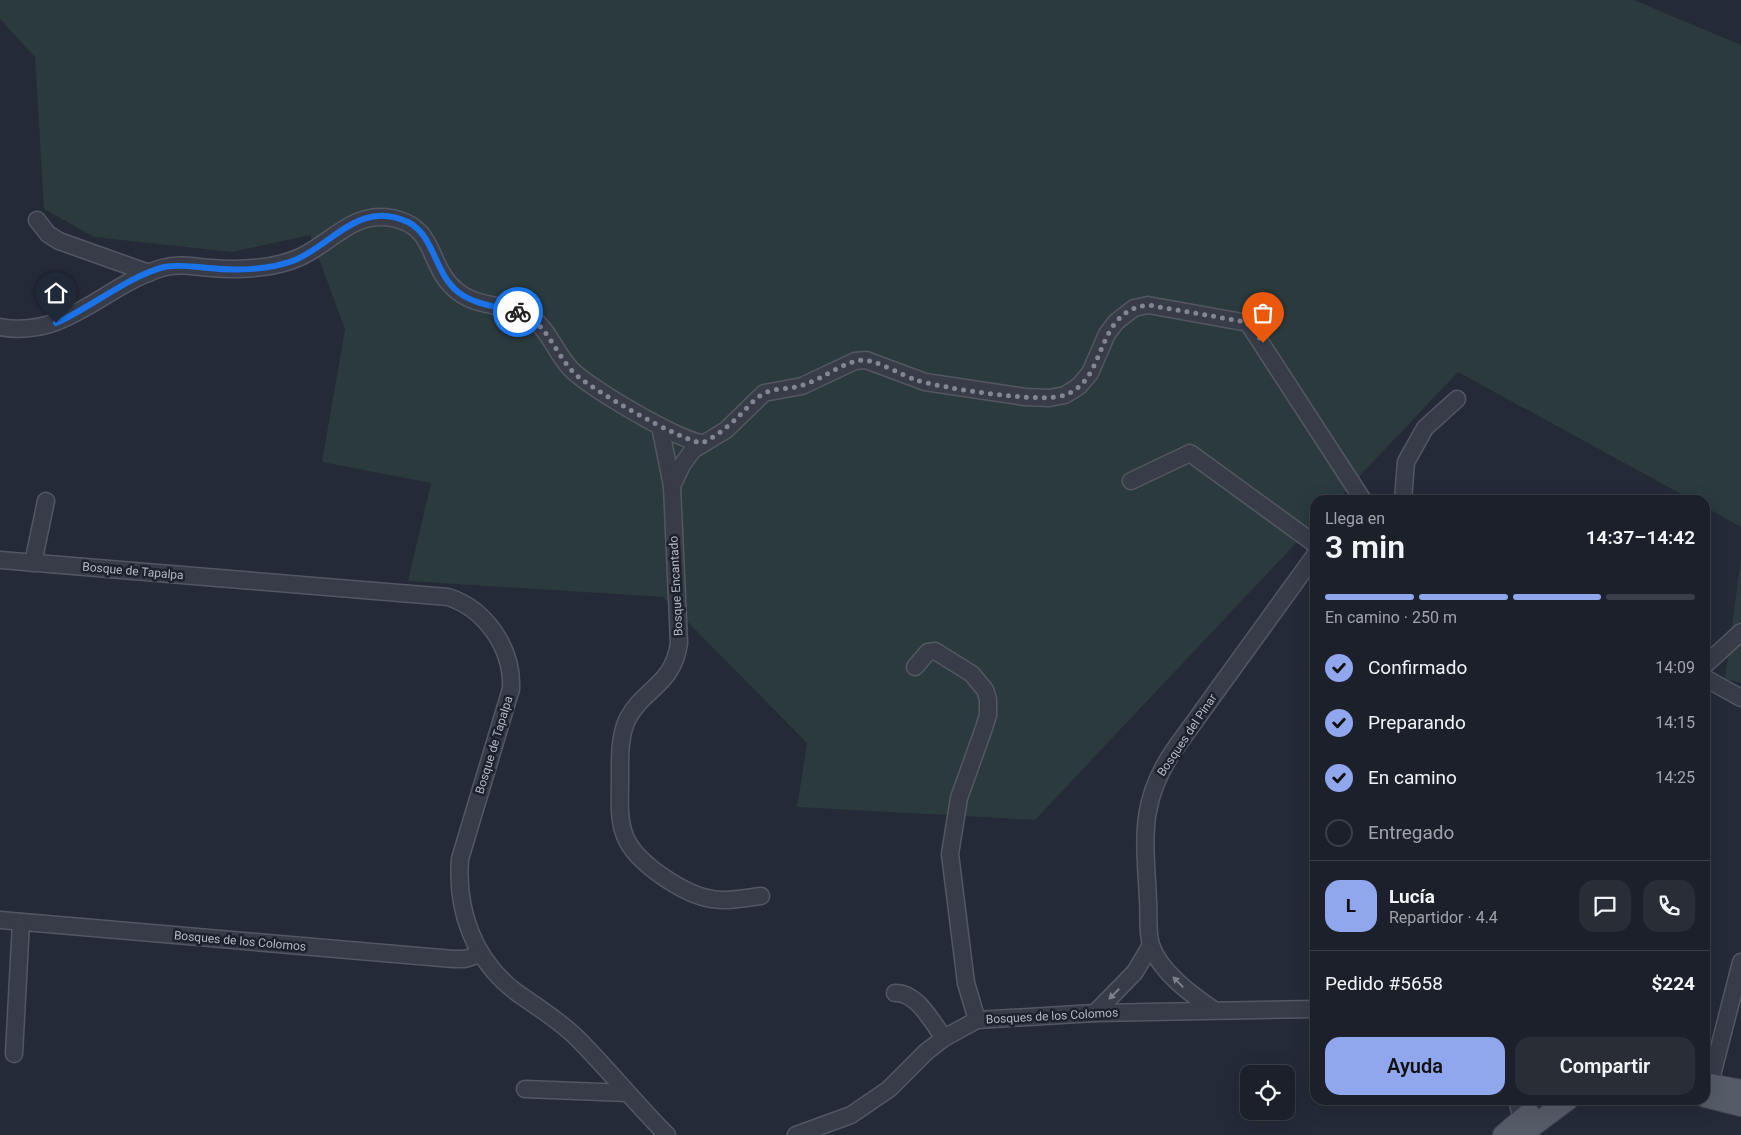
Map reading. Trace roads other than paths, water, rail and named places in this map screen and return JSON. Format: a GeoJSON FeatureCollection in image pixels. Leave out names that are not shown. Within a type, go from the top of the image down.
{"type":"FeatureCollection","features":[{"type":"Feature","properties":{"kind":"main road"},"geometry":{"type":"LineString","coordinates":[[1710,1090],[1741,1090]]}},
{"type":"Feature","properties":{"kind":"main road"},"geometry":{"type":"LineString","coordinates":[[1710,1091],[1741,1106]]}},
{"type":"Feature","properties":{"kind":"main road"},"geometry":{"type":"LineString","coordinates":[[1524,1128],[1543,1105]]}},
{"type":"Feature","properties":{"kind":"main road"},"geometry":{"type":"LineString","coordinates":[[1503,1135],[1524,1128],[1560,1105]]}},
{"type":"Feature","properties":{"kind":"street"},"geometry":{"type":"LineString","coordinates":[[0,327],[26,329],[56,323],[149,273],[165,267],[184,265],[233,269],[278,265],[312,251],[347,225],[362,219],[379,217],[407,222],[426,238],[440,271],[457,291],[478,302],[531,317],[539,324],[568,366],[581,378],[660,426],[702,443]]}},
{"type":"Feature","properties":{"kind":"street"},"geometry":{"type":"LineString","coordinates":[[37,220],[48,234],[59,241],[149,273]]}},
{"type":"Feature","properties":{"kind":"street"},"geometry":{"type":"LineString","coordinates":[[672,486],[687,458],[702,443],[726,430],[764,393],[802,386],[862,360],[925,382],[1024,398],[1049,398],[1065,395],[1079,386],[1090,373],[1107,334],[1116,322],[1134,308],[1148,305],[1248,324],[1358,495]]}},
{"type":"Feature","properties":{"kind":"street"},"geometry":{"type":"LineString","coordinates":[[1403,495],[1406,462],[1425,428],[1457,399]]}},
{"type":"Feature","properties":{"kind":"street","name":"Bosque Encantado"},"geometry":{"type":"LineString","coordinates":[[660,426],[672,486],[678,654],[669,673],[642,700],[627,720],[620,751],[622,824],[628,842],[649,866],[696,895],[720,900],[761,896]]}},
{"type":"Feature","properties":{"kind":"street"},"geometry":{"type":"LineString","coordinates":[[1132,481],[1190,453],[1310,540]]}},
{"type":"Feature","properties":{"kind":"street"},"geometry":{"type":"LineString","coordinates":[[33,563],[46,501]]}},
{"type":"Feature","properties":{"kind":"street","name":"Bosque de Tapalpa"},"geometry":{"type":"LineString","coordinates":[[0,560],[448,597],[470,605],[477,611],[502,647],[512,675],[511,689],[460,859],[459,885],[472,937],[480,954],[492,970],[514,991],[576,1036],[667,1135]]}},
{"type":"Feature","properties":{"kind":"street","name":"Bosques del Pinar"},"geometry":{"type":"LineString","coordinates":[[1151,945],[1144,827],[1156,780],[1174,750],[1310,562]]}},
{"type":"Feature","properties":{"kind":"street"},"geometry":{"type":"LineString","coordinates":[[1710,660],[1741,632]]}},
{"type":"Feature","properties":{"kind":"street"},"geometry":{"type":"LineString","coordinates":[[915,667],[928,652],[935,650],[972,674],[986,690],[988,699],[988,715],[959,798],[950,854],[966,984],[977,1020]]}},
{"type":"Feature","properties":{"kind":"street"},"geometry":{"type":"LineString","coordinates":[[1710,681],[1741,698]]}},
{"type":"Feature","properties":{"kind":"street","name":"Bosques de los Colomos"},"geometry":{"type":"LineString","coordinates":[[0,920],[453,959],[465,959],[480,954]]}},
{"type":"Feature","properties":{"kind":"street"},"geometry":{"type":"LineString","coordinates":[[14,1054],[21,922]]}},
{"type":"Feature","properties":{"kind":"street"},"geometry":{"type":"LineString","coordinates":[[1095,1013],[1135,972],[1151,945],[1175,981],[1214,1010]]}},
{"type":"Feature","properties":{"kind":"street"},"geometry":{"type":"LineString","coordinates":[[1710,1079],[1741,962]]}},
{"type":"Feature","properties":{"kind":"street"},"geometry":{"type":"LineString","coordinates":[[895,993],[902,993],[911,997],[944,1038]]}},
{"type":"Feature","properties":{"kind":"street","name":"Bosques de los Colomos"},"geometry":{"type":"LineString","coordinates":[[796,1135],[845,1118],[872,1101],[944,1038],[977,1020],[1095,1013],[1310,1009]]}},
{"type":"Feature","properties":{"kind":"street"},"geometry":{"type":"LineString","coordinates":[[525,1088],[627,1093]]}},
{"type":"Feature","properties":{"kind":"street"},"geometry":{"type":"LineString","coordinates":[[1518,1105],[1524,1128]]}}]}
